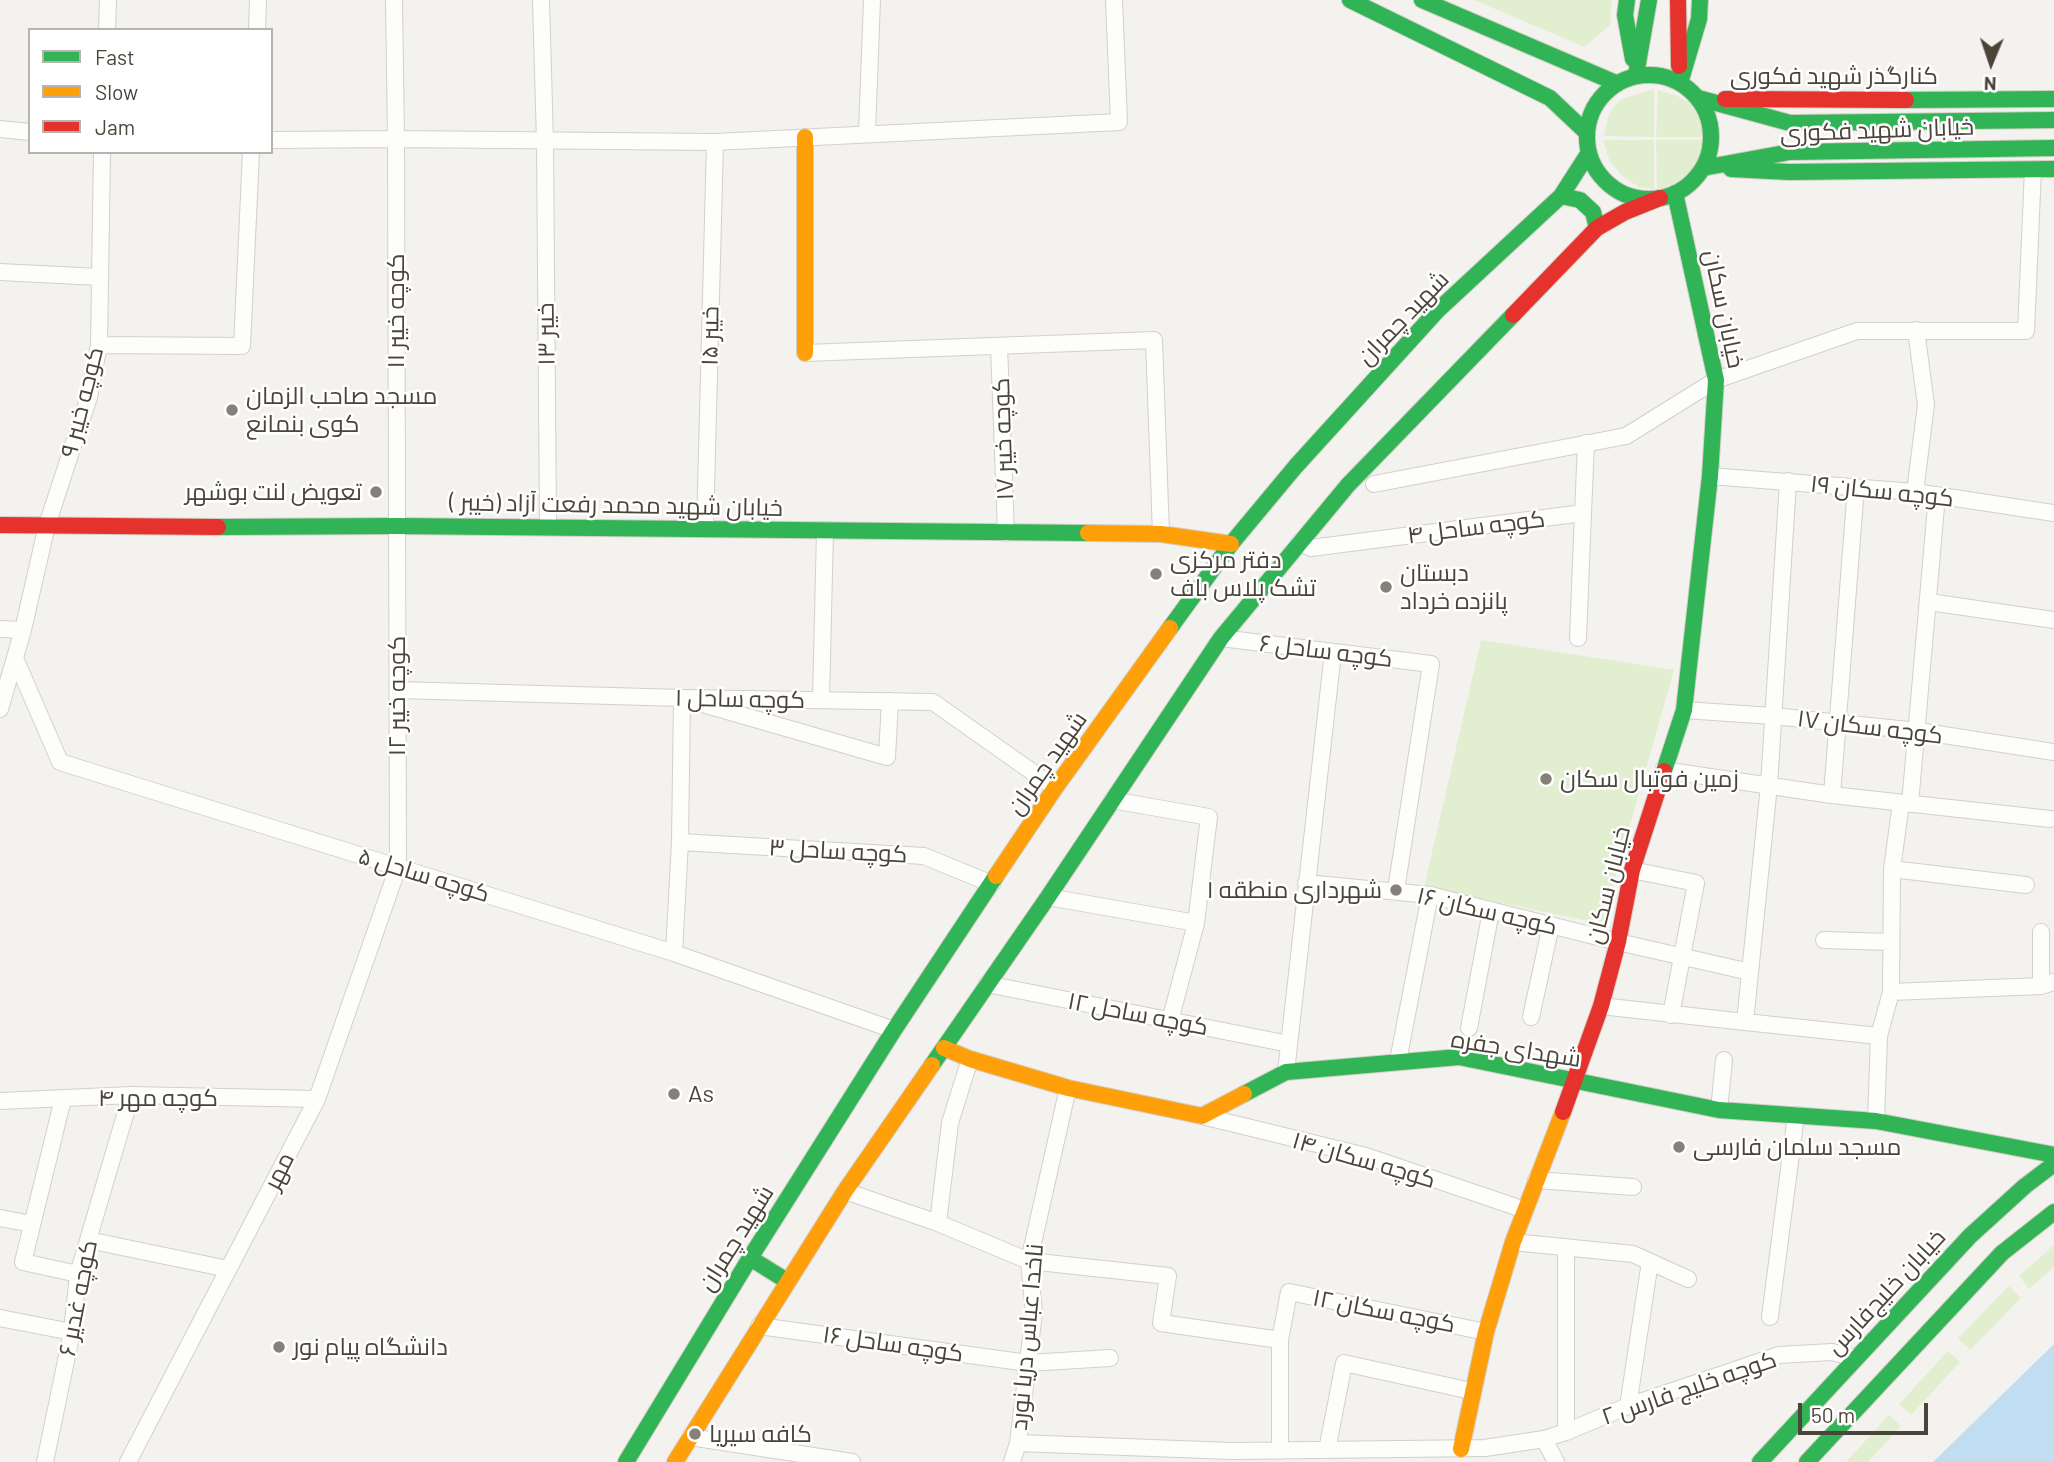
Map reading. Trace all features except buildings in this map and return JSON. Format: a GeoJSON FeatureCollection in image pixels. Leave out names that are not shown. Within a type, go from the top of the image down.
{"type":"FeatureCollection","features":[{"type":"Feature","properties":{"kind":"street"},"geometry":{"type":"LineString","coordinates":[[107,28],[108,0]]}},
{"type":"Feature","properties":{"kind":"street"},"geometry":{"type":"LineString","coordinates":[[257,28],[258,0]]}},
{"type":"Feature","properties":{"kind":"street","name":"کوچه خیبر ۱۱"},"geometry":{"type":"LineString","coordinates":[[394,0],[396,526]]}},
{"type":"Feature","properties":{"kind":"street","name":"خیبر ۱۳"},"geometry":{"type":"LineString","coordinates":[[541,0],[545,141],[548,527]]}},
{"type":"Feature","properties":{"kind":"street"},"geometry":{"type":"LineString","coordinates":[[867,133],[872,0]]}},
{"type":"Feature","properties":{"kind":"street"},"geometry":{"type":"LineString","coordinates":[[273,140],[715,142],[1119,122],[1114,0]]}},
{"type":"Feature","properties":{"kind":"street"},"geometry":{"type":"LineString","coordinates":[[1350,0],[1550,98],[1586,132]]}},
{"type":"Feature","properties":{"kind":"street"},"geometry":{"type":"LineString","coordinates":[[1422,0],[1616,83]]}},
{"type":"Feature","properties":{"kind":"street"},"geometry":{"type":"LineString","coordinates":[[1627,0],[1625,15],[1636,75]]}},
{"type":"Feature","properties":{"kind":"street"},"geometry":{"type":"LineString","coordinates":[[1636,75],[1649,0]]}},
{"type":"Feature","properties":{"kind":"street"},"geometry":{"type":"LineString","coordinates":[[1678,0],[1680,83]]}},
{"type":"Feature","properties":{"kind":"street"},"geometry":{"type":"LineString","coordinates":[[1680,83],[1699,19],[1700,0]]}},
{"type":"Feature","properties":{"kind":"street"},"geometry":{"type":"LineString","coordinates":[[675,1462],[845,1191],[1048,897],[1222,638],[1348,485],[1597,228],[1625,212],[1667,195],[1691,182],[1703,168],[1710,150],[1711,132],[1707,114],[1698,98],[1680,83],[1659,75],[1636,75],[1616,83],[1593,107],[1586,132],[1588,154],[1599,174],[1616,190],[1637,198],[1667,195]]}},
{"type":"Feature","properties":{"kind":"street","name":"کنارگذر شهید فکوری"},"geometry":{"type":"LineString","coordinates":[[1698,98],[1791,101],[2054,99]]}},
{"type":"Feature","properties":{"kind":"street","name":"خیابان شهید فکوری"},"geometry":{"type":"LineString","coordinates":[[1698,98],[1790,123],[2054,120]]}},
{"type":"Feature","properties":{"kind":"street"},"geometry":{"type":"LineString","coordinates":[[0,129],[28,132]]}},
{"type":"Feature","properties":{"kind":"street"},"geometry":{"type":"LineString","coordinates":[[805,137],[805,353],[1154,341],[1161,534]]}},
{"type":"Feature","properties":{"kind":"street","name":"خیبر ۱۵"},"geometry":{"type":"LineString","coordinates":[[705,529],[715,142]]}},
{"type":"Feature","properties":{"kind":"street","name":"خیابان شهید فکوری"},"geometry":{"type":"LineString","coordinates":[[1703,168],[1790,152],[2054,148]]}},
{"type":"Feature","properties":{"kind":"street","name":"کوچه خیبر ۹"},"geometry":{"type":"LineString","coordinates":[[0,709],[23,630],[47,525],[89,397],[99,345],[102,154]]}},
{"type":"Feature","properties":{"kind":"street"},"geometry":{"type":"LineString","coordinates":[[99,345],[242,346],[251,154]]}},
{"type":"Feature","properties":{"kind":"street","name":"شهید چمران"},"geometry":{"type":"LineString","coordinates":[[626,1462],[750,1258],[894,1030],[1055,788],[1231,544],[1296,466],[1437,311],[1561,196],[1588,154]]}},
{"type":"Feature","properties":{"kind":"street"},"geometry":{"type":"LineString","coordinates":[[1703,168],[1789,172],[2054,169]]}},
{"type":"Feature","properties":{"kind":"street"},"geometry":{"type":"LineString","coordinates":[[1374,484],[1626,436],[1716,380],[1857,331],[2026,331],[2032,169]]}},
{"type":"Feature","properties":{"kind":"street","name":"خیابان سکان"},"geometry":{"type":"LineString","coordinates":[[1461,1449],[1471,1391],[1513,1242],[1601,1006],[1618,942],[1632,870],[1684,710],[1710,476],[1716,380],[1667,195]]}},
{"type":"Feature","properties":{"kind":"street"},"geometry":{"type":"LineString","coordinates":[[1561,196],[1580,200],[1593,212],[1597,228]]}},
{"type":"Feature","properties":{"kind":"street"},"geometry":{"type":"LineString","coordinates":[[0,272],[99,277]]}},
{"type":"Feature","properties":{"kind":"street"},"geometry":{"type":"LineString","coordinates":[[1915,492],[1926,405],[1916,330]]}},
{"type":"Feature","properties":{"kind":"street","name":"کوچه خیبر ۱۷"},"geometry":{"type":"LineString","coordinates":[[999,346],[1006,533]]}},
{"type":"Feature","properties":{"kind":"street"},"geometry":{"type":"LineString","coordinates":[[1578,638],[1586,443]]}},
{"type":"Feature","properties":{"kind":"street","name":"کوچه سکان ۱۹"},"geometry":{"type":"LineString","coordinates":[[1710,476],[1915,492],[2054,513]]}},
{"type":"Feature","properties":{"kind":"street"},"geometry":{"type":"LineString","coordinates":[[1745,1022],[1769,785],[1788,481]]}},
{"type":"Feature","properties":{"kind":"street"},"geometry":{"type":"LineString","coordinates":[[1832,794],[1856,487]]}},
{"type":"Feature","properties":{"kind":"street"},"geometry":{"type":"LineString","coordinates":[[1876,1121],[1879,1036],[1891,992],[1892,869],[1918,732],[1937,495]]}},
{"type":"Feature","properties":{"kind":"street","name":"کوچه ساحل ۴"},"geometry":{"type":"LineString","coordinates":[[1300,542],[1311,548],[1583,513]]}},
{"type":"Feature","properties":{"kind":"street","name":"( خیبر) خیابان شهید محمد رفعت آزاد"},"geometry":{"type":"LineString","coordinates":[[0,525],[548,527],[1161,534],[1231,544]]}},
{"type":"Feature","properties":{"kind":"street","name":"کوچه خیبر ۱۲"},"geometry":{"type":"LineString","coordinates":[[396,526],[398,867]]}},
{"type":"Feature","properties":{"kind":"street"},"geometry":{"type":"LineString","coordinates":[[821,700],[825,530]]}},
{"type":"Feature","properties":{"kind":"street"},"geometry":{"type":"LineString","coordinates":[[1929,602],[2054,620]]}},
{"type":"Feature","properties":{"kind":"street"},"geometry":{"type":"LineString","coordinates":[[0,629],[23,630]]}},
{"type":"Feature","properties":{"kind":"street","name":"کوچه ساحل ۶"},"geometry":{"type":"LineString","coordinates":[[1222,638],[1432,664],[1396,890]]}},
{"type":"Feature","properties":{"kind":"street"},"geometry":{"type":"LineString","coordinates":[[1286,1072],[1334,652]]}},
{"type":"Feature","properties":{"kind":"street","name":"کوچه ساحل ۵"},"geometry":{"type":"LineString","coordinates":[[15,658],[60,762],[674,953],[894,1030]]}},
{"type":"Feature","properties":{"kind":"street","name":"کوچه ساحل ۱"},"geometry":{"type":"LineString","coordinates":[[398,690],[933,702],[1055,788]]}},
{"type":"Feature","properties":{"kind":"street"},"geometry":{"type":"LineString","coordinates":[[674,953],[680,842],[682,698],[887,757],[890,701]]}},
{"type":"Feature","properties":{"kind":"street","name":"کوچه سکان ۱۷"},"geometry":{"type":"LineString","coordinates":[[1684,710],[1773,716],[1918,732],[2054,752]]}},
{"type":"Feature","properties":{"kind":"street"},"geometry":{"type":"LineString","coordinates":[[1663,770],[1832,794],[2050,819]]}},
{"type":"Feature","properties":{"kind":"street"},"geometry":{"type":"LineString","coordinates":[[1112,800],[1209,817],[1196,923],[1170,1021]]}},
{"type":"Feature","properties":{"kind":"street","name":"کوچه ساحل ۳"},"geometry":{"type":"LineString","coordinates":[[680,842],[924,856],[992,884]]}},
{"type":"Feature","properties":{"kind":"street","name":"مهر"},"geometry":{"type":"LineString","coordinates":[[128,1462],[317,1099],[398,867]]}},
{"type":"Feature","properties":{"kind":"street"},"geometry":{"type":"LineString","coordinates":[[1892,869],[2026,885]]}},
{"type":"Feature","properties":{"kind":"street"},"geometry":{"type":"LineString","coordinates":[[1632,870],[1696,883],[1671,1015]]}},
{"type":"Feature","properties":{"kind":"street","name":"کوچه سکان ۱۶"},"geometry":{"type":"LineString","coordinates":[[1306,883],[1430,895],[1750,972]]}},
{"type":"Feature","properties":{"kind":"street"},"geometry":{"type":"LineString","coordinates":[[1398,1061],[1430,895]]}},
{"type":"Feature","properties":{"kind":"street"},"geometry":{"type":"LineString","coordinates":[[1048,897],[1196,923]]}},
{"type":"Feature","properties":{"kind":"street"},"geometry":{"type":"LineString","coordinates":[[1469,1028],[1490,911]]}},
{"type":"Feature","properties":{"kind":"street"},"geometry":{"type":"LineString","coordinates":[[1531,1017],[1551,926]]}},
{"type":"Feature","properties":{"kind":"street"},"geometry":{"type":"LineString","coordinates":[[1891,992],[2048,984],[2041,932]]}},
{"type":"Feature","properties":{"kind":"street"},"geometry":{"type":"LineString","coordinates":[[1824,940],[1891,942]]}},
{"type":"Feature","properties":{"kind":"street","name":"کوچه ساحل ۱۲"},"geometry":{"type":"LineString","coordinates":[[988,984],[1289,1044]]}},
{"type":"Feature","properties":{"kind":"street"},"geometry":{"type":"LineString","coordinates":[[1601,1006],[1879,1036]]}},
{"type":"Feature","properties":{"kind":"street"},"geometry":{"type":"LineString","coordinates":[[944,1048],[970,1059],[1068,1088],[1202,1116]]}},
{"type":"Feature","properties":{"kind":"street","name":"شهدای جفره"},"geometry":{"type":"LineString","coordinates":[[1202,1116],[1286,1072],[1459,1057],[1719,1111],[1876,1121],[2054,1155]]}},
{"type":"Feature","properties":{"kind":"street"},"geometry":{"type":"LineString","coordinates":[[938,1223],[950,1123],[970,1059]]}},
{"type":"Feature","properties":{"kind":"street"},"geometry":{"type":"LineString","coordinates":[[1719,1111],[1724,1060]]}},
{"type":"Feature","properties":{"kind":"street","name":"ناخدا عباس دریا نورد"},"geometry":{"type":"LineString","coordinates":[[1012,1462],[1018,1443],[1034,1313],[1029,1261],[1068,1088]]}},
{"type":"Feature","properties":{"kind":"street","name":"کوچه مهر ۴"},"geometry":{"type":"LineString","coordinates":[[0,1101],[131,1095],[317,1099]]}},
{"type":"Feature","properties":{"kind":"street","name":"کوچه غدیر ۶"},"geometry":{"type":"LineString","coordinates":[[45,1462],[72,1332],[78,1274],[131,1095]]}},
{"type":"Feature","properties":{"kind":"street"},"geometry":{"type":"LineString","coordinates":[[63,1099],[23,1262],[78,1274]]}},
{"type":"Feature","properties":{"kind":"street"},"geometry":{"type":"LineString","coordinates":[[1770,1317],[1796,1115]]}},
{"type":"Feature","properties":{"kind":"street","name":"کوچه سکان ۱۴"},"geometry":{"type":"LineString","coordinates":[[1202,1116],[1366,1156],[1525,1210]]}},
{"type":"Feature","properties":{"kind":"street","name":"خیابان خلیج‌فارس"},"geometry":{"type":"LineString","coordinates":[[1760,1462],[1970,1236],[2025,1186],[2054,1164]]}},
{"type":"Feature","properties":{"kind":"street"},"geometry":{"type":"LineString","coordinates":[[1536,1180],[1633,1187]]}},
{"type":"Feature","properties":{"kind":"street"},"geometry":{"type":"LineString","coordinates":[[845,1191],[938,1223],[1029,1261],[1168,1276],[1161,1323],[1280,1340],[1280,1451]]}},
{"type":"Feature","properties":{"kind":"street"},"geometry":{"type":"LineString","coordinates":[[1807,1462],[2002,1253],[2054,1212]]}},
{"type":"Feature","properties":{"kind":"street"},"geometry":{"type":"LineString","coordinates":[[0,1219],[32,1224]]}},
{"type":"Feature","properties":{"kind":"street"},"geometry":{"type":"LineString","coordinates":[[88,1240],[228,1269]]}},
{"type":"Feature","properties":{"kind":"street"},"geometry":{"type":"LineString","coordinates":[[1513,1242],[1633,1254],[1688,1279]]}},
{"type":"Feature","properties":{"kind":"street"},"geometry":{"type":"LineString","coordinates":[[1566,1247],[1566,1432]]}},
{"type":"Feature","properties":{"kind":"street"},"geometry":{"type":"LineString","coordinates":[[750,1258],[787,1281]]}},
{"type":"Feature","properties":{"kind":"street"},"geometry":{"type":"LineString","coordinates":[[1628,1406],[1650,1262]]}},
{"type":"Feature","properties":{"kind":"street","name":"کوچه سکان ۱۲"},"geometry":{"type":"LineString","coordinates":[[1280,1340],[1289,1292],[1486,1332]]}},
{"type":"Feature","properties":{"kind":"street"},"geometry":{"type":"LineString","coordinates":[[0,1318],[72,1332]]}},
{"type":"Feature","properties":{"kind":"street","name":"کوچه ساحل ۱۶"},"geometry":{"type":"LineString","coordinates":[[759,1326],[1028,1363],[1110,1358]]}},
{"type":"Feature","properties":{"kind":"street","name":"کوچه خلیج فارس ۲"},"geometry":{"type":"LineString","coordinates":[[1018,1443],[1086,1455],[1232,1457],[1280,1451],[1328,1450],[1380,1456],[1461,1449],[1486,1455],[1566,1432],[1628,1406],[1779,1355],[1832,1352],[1855,1359]]}},
{"type":"Feature","properties":{"kind":"street"},"geometry":{"type":"LineString","coordinates":[[1328,1450],[1344,1363],[1471,1391]]}},
{"type":"Feature","properties":{"kind":"street"},"geometry":{"type":"LineString","coordinates":[[690,1437],[852,1462]]}},
{"type":"Feature","properties":{"kind":"street"},"geometry":{"type":"LineString","coordinates":[[1544,1439],[1556,1462]]}},
{"type":"Feature","properties":{"kind":"green space"},"geometry":{"type":"Polygon","coordinates":[[[1474,0],[1612,0],[1610,25],[1584,47],[1474,0]]]}},
{"type":"Feature","properties":{"kind":"green space"},"geometry":{"type":"Polygon","coordinates":[[[1654,89],[1654,137],[1604,136],[1608,117],[1614,106],[1622,99],[1654,89]]]}},
{"type":"Feature","properties":{"kind":"green space"},"geometry":{"type":"Polygon","coordinates":[[[1658,90],[1691,104],[1700,120],[1703,137],[1656,137],[1658,90]]]}},
{"type":"Feature","properties":{"kind":"green space"},"geometry":{"type":"Polygon","coordinates":[[[1603,140],[1654,140],[1654,189],[1639,187],[1621,175],[1610,162],[1603,140]]]}},
{"type":"Feature","properties":{"kind":"green space"},"geometry":{"type":"Polygon","coordinates":[[[1656,140],[1706,140],[1699,161],[1689,173],[1673,185],[1657,189],[1656,140]]]}},
{"type":"Feature","properties":{"kind":"green space","name":"زمین فوتبال سکان"},"geometry":{"type":"Polygon","coordinates":[[[1481,640],[1674,670],[1602,924],[1424,887],[1481,640]]]}},
{"type":"Feature","properties":{"kind":"green space"},"geometry":{"type":"Polygon","coordinates":[[[2054,1245],[2054,1267],[2029,1289],[2019,1276],[2054,1245]]]}},
{"type":"Feature","properties":{"kind":"green space"},"geometry":{"type":"Polygon","coordinates":[[[2009,1286],[2021,1298],[1970,1350],[1958,1338],[2009,1286]]]}},
{"type":"Feature","properties":{"kind":"green space"},"geometry":{"type":"Polygon","coordinates":[[[1948,1351],[1960,1362],[1911,1415],[1899,1404],[1948,1351]]]}},
{"type":"Feature","properties":{"kind":"green space"},"geometry":{"type":"Polygon","coordinates":[[[1889,1415],[1901,1426],[1868,1462],[1846,1462],[1889,1415]]]}},
{"type":"Feature","properties":{"kind":"water"},"geometry":{"type":"Polygon","coordinates":[[[2054,1344],[2054,1462],[1933,1462],[2054,1344]]]}},
{"type":"Feature","properties":{"kind":"traffic: fast"},"geometry":{"type":"LineString","coordinates":[[1350,0],[1550,98],[1586,132]]}},
{"type":"Feature","properties":{"kind":"traffic: fast"},"geometry":{"type":"LineString","coordinates":[[1422,0],[1616,83]]}},
{"type":"Feature","properties":{"kind":"traffic: fast"},"geometry":{"type":"LineString","coordinates":[[1627,0],[1625,15],[1633,59]]}},
{"type":"Feature","properties":{"kind":"traffic: fast"},"geometry":{"type":"LineString","coordinates":[[1636,75],[1649,0]]}},
{"type":"Feature","properties":{"kind":"traffic: fast"},"geometry":{"type":"LineString","coordinates":[[1680,83],[1699,19],[1700,0]]}},
{"type":"Feature","properties":{"kind":"traffic: fast"},"geometry":{"type":"LineString","coordinates":[[1649,75],[1673,80],[1693,93],[1706,113],[1711,137],[1706,161],[1693,181],[1673,194],[1649,199],[1625,194],[1605,181],[1592,161],[1587,137],[1592,113],[1605,93],[1625,80],[1649,75]]}},
{"type":"Feature","properties":{"kind":"traffic: fast"},"geometry":{"type":"LineString","coordinates":[[1698,98],[1790,123],[2054,120]]}},
{"type":"Feature","properties":{"kind":"traffic: fast"},"geometry":{"type":"LineString","coordinates":[[1906,100],[2054,99]]}},
{"type":"Feature","properties":{"kind":"traffic: fast"},"geometry":{"type":"LineString","coordinates":[[1703,168],[1790,152],[2054,148]]}},
{"type":"Feature","properties":{"kind":"traffic: fast"},"geometry":{"type":"LineString","coordinates":[[1170,628],[1231,544],[1296,466],[1437,311],[1561,196],[1588,154]]}},
{"type":"Feature","properties":{"kind":"traffic: fast"},"geometry":{"type":"LineString","coordinates":[[1731,169],[1789,172],[2054,169]]}},
{"type":"Feature","properties":{"kind":"traffic: fast"},"geometry":{"type":"LineString","coordinates":[[1664,771],[1684,710],[1710,476],[1716,380],[1675,193]]}},
{"type":"Feature","properties":{"kind":"traffic: fast"},"geometry":{"type":"LineString","coordinates":[[1561,196],[1580,200],[1593,212],[1597,228]]}},
{"type":"Feature","properties":{"kind":"traffic: fast"},"geometry":{"type":"LineString","coordinates":[[932,1065],[1221,638],[1348,485],[1513,315]]}},
{"type":"Feature","properties":{"kind":"traffic: fast"},"geometry":{"type":"LineString","coordinates":[[218,527],[396,526],[1088,533]]}},
{"type":"Feature","properties":{"kind":"traffic: fast"},"geometry":{"type":"LineString","coordinates":[[626,1462],[750,1258],[894,1030],[996,876]]}},
{"type":"Feature","properties":{"kind":"traffic: fast"},"geometry":{"type":"LineString","coordinates":[[1244,1094],[1286,1072],[1459,1057],[1719,1110],[1876,1121],[2054,1155]]}},
{"type":"Feature","properties":{"kind":"traffic: fast"},"geometry":{"type":"LineString","coordinates":[[1760,1462],[1970,1236],[2025,1186],[2054,1164]]}},
{"type":"Feature","properties":{"kind":"traffic: fast"},"geometry":{"type":"LineString","coordinates":[[1807,1462],[2002,1253],[2054,1212]]}},
{"type":"Feature","properties":{"kind":"traffic: fast"},"geometry":{"type":"LineString","coordinates":[[750,1258],[787,1281]]}},
{"type":"Feature","properties":{"kind":"traffic: slow"},"geometry":{"type":"LineString","coordinates":[[805,137],[805,353]]}},
{"type":"Feature","properties":{"kind":"traffic: slow"},"geometry":{"type":"LineString","coordinates":[[1088,533],[1161,534],[1231,544]]}},
{"type":"Feature","properties":{"kind":"traffic: slow"},"geometry":{"type":"LineString","coordinates":[[996,876],[1055,788],[1170,628]]}},
{"type":"Feature","properties":{"kind":"traffic: slow"},"geometry":{"type":"LineString","coordinates":[[944,1048],[970,1059],[1068,1088],[1202,1116],[1244,1094]]}},
{"type":"Feature","properties":{"kind":"traffic: slow"},"geometry":{"type":"LineString","coordinates":[[675,1462],[845,1191],[932,1065]]}},
{"type":"Feature","properties":{"kind":"traffic: slow"},"geometry":{"type":"LineString","coordinates":[[1461,1449],[1486,1332],[1513,1242],[1563,1112]]}},
{"type":"Feature","properties":{"kind":"traffic: jam"},"geometry":{"type":"LineString","coordinates":[[1678,0],[1679,66]]}},
{"type":"Feature","properties":{"kind":"traffic: jam"},"geometry":{"type":"LineString","coordinates":[[1725,99],[1906,100]]}},
{"type":"Feature","properties":{"kind":"traffic: jam"},"geometry":{"type":"LineString","coordinates":[[1513,315],[1597,228],[1625,212],[1660,198]]}},
{"type":"Feature","properties":{"kind":"traffic: jam"},"geometry":{"type":"LineString","coordinates":[[0,525],[218,527]]}},
{"type":"Feature","properties":{"kind":"traffic: jam"},"geometry":{"type":"LineString","coordinates":[[1563,1112],[1601,1006],[1618,942],[1632,870],[1664,771]]}},
{"type":"Feature","properties":{"kind":"place","name":"مسجد صاحب الزمان کوی بنمانع"},"geometry":{"type":"Point","coordinates":[232,410]}},
{"type":"Feature","properties":{"kind":"place","name":"تعویض لنت بوشهر"},"geometry":{"type":"Point","coordinates":[376,492]}},
{"type":"Feature","properties":{"kind":"place","name":"دفتر مرکزی تشک پلاس باف"},"geometry":{"type":"Point","coordinates":[1156,574]}},
{"type":"Feature","properties":{"kind":"place","name":"دبستان پانزده خرداد"},"geometry":{"type":"Point","coordinates":[1386,587]}},
{"type":"Feature","properties":{"kind":"place","name":"زمین فوتبال سکان"},"geometry":{"type":"Point","coordinates":[1546,779]}},
{"type":"Feature","properties":{"kind":"place","name":"شهرداری منطقه ١"},"geometry":{"type":"Point","coordinates":[1396,890]}},
{"type":"Feature","properties":{"kind":"place","name":"As"},"geometry":{"type":"Point","coordinates":[674,1094]}},
{"type":"Feature","properties":{"kind":"place","name":"مسجد سلمان فارسی"},"geometry":{"type":"Point","coordinates":[1679,1147]}},
{"type":"Feature","properties":{"kind":"place","name":"دانشگاه پیام نور"},"geometry":{"type":"Point","coordinates":[279,1347]}},
{"type":"Feature","properties":{"kind":"place","name":"کافه سیریا"},"geometry":{"type":"Point","coordinates":[695,1434]}}]}
